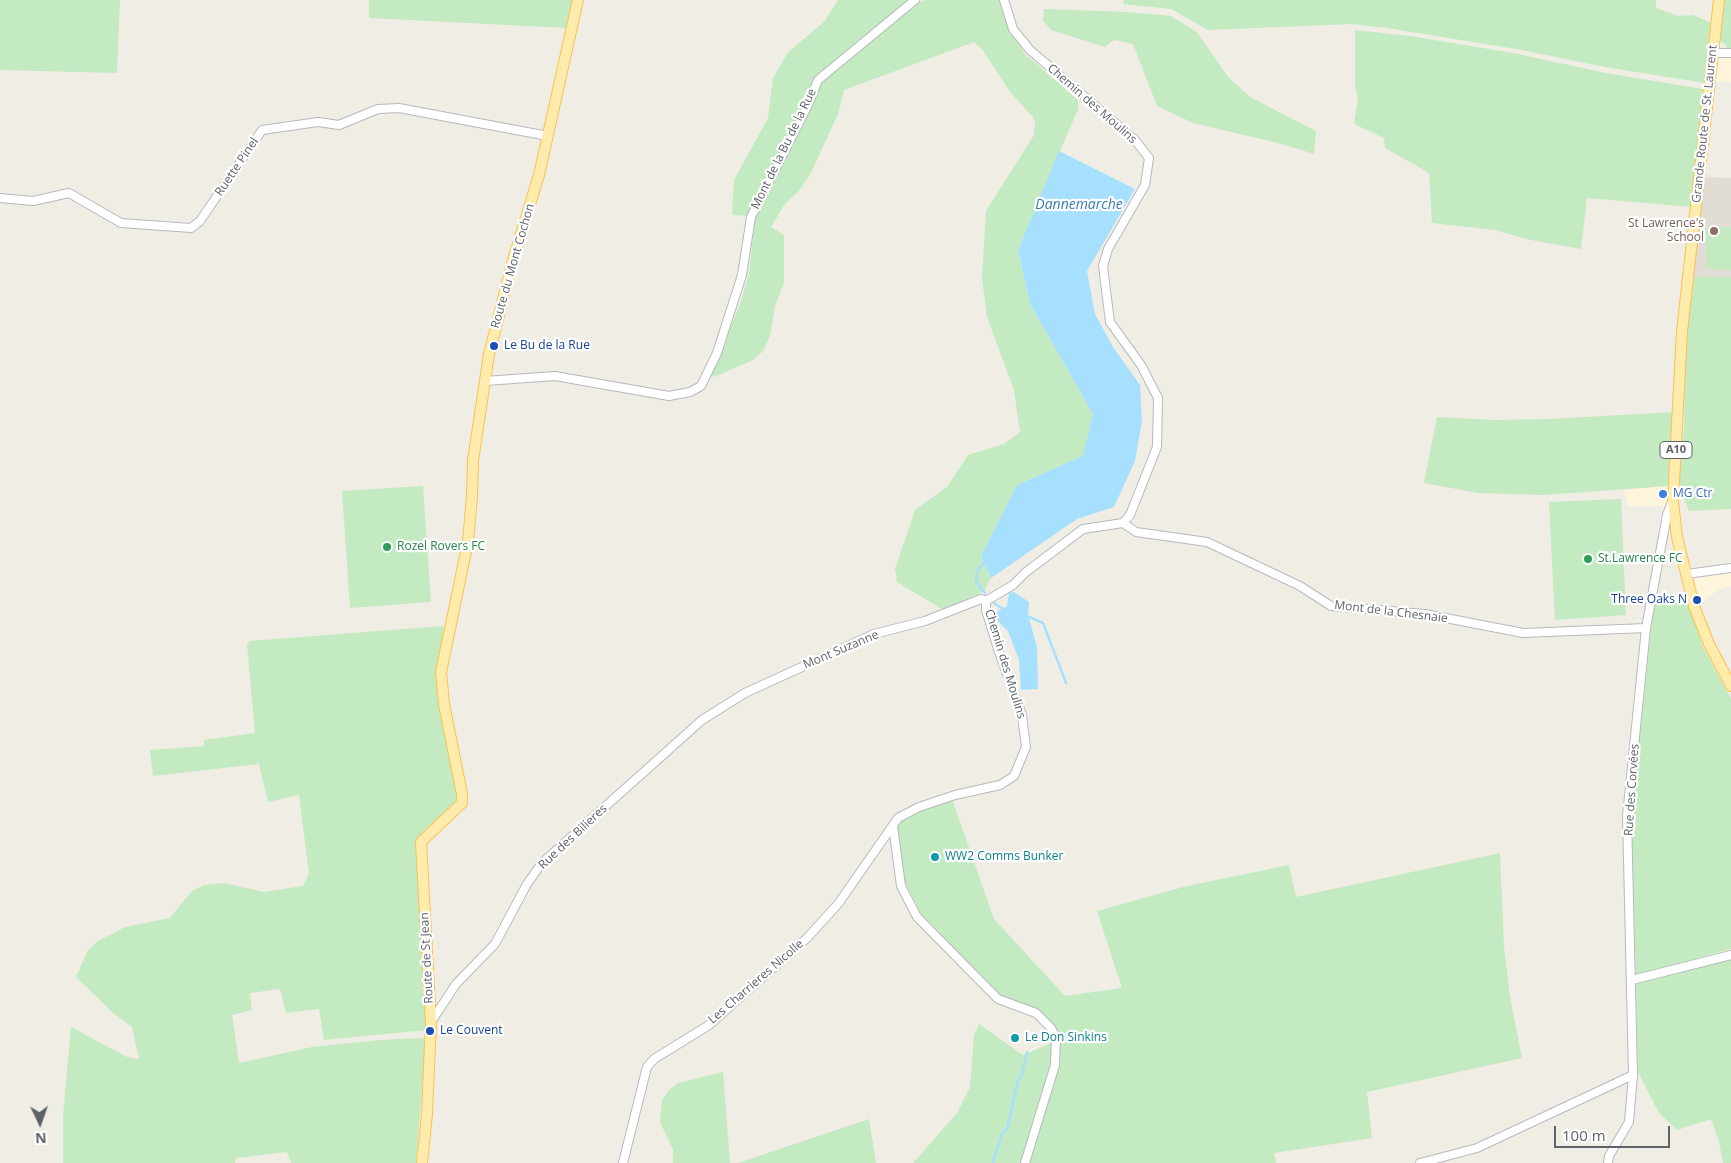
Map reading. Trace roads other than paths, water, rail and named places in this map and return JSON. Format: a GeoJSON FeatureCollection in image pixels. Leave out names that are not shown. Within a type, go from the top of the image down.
{"type":"FeatureCollection","features":[{"type":"Feature","properties":{"kind":"main road","name":"Route du Mont Cochon"},"geometry":{"type":"LineString","coordinates":[[421,842],[462,803],[462,794],[444,704],[441,672],[468,542],[473,461],[489,354],[548,136],[578,0]]}},
{"type":"Feature","properties":{"kind":"main road","name":"Grande Route de St. Laurent"},"geometry":{"type":"LineString","coordinates":[[1718,0],[1682,332],[1672,501],[1694,606],[1709,644],[1731,686]]}},
{"type":"Feature","properties":{"kind":"main road","name":"Route de St Jean"},"geometry":{"type":"LineString","coordinates":[[421,842],[431,1022],[427,1114],[422,1163]]}},
{"type":"Feature","properties":{"kind":"street","name":"Mont de la Bu de la Rue"},"geometry":{"type":"LineString","coordinates":[[485,381],[555,376],[669,396],[690,392],[701,386],[717,353],[742,275],[751,217],[807,107],[818,80],[915,0]]}},
{"type":"Feature","properties":{"kind":"street","name":"Chemin des Moulins"},"geometry":{"type":"LineString","coordinates":[[893,826],[898,818],[919,807],[955,795],[1000,785],[1014,776],[1026,747],[1022,715],[999,652],[986,610],[986,601],[1013,584],[1083,529],[1123,523],[1130,515],[1157,448],[1158,398],[1141,365],[1110,322],[1103,266],[1108,249],[1145,185],[1149,158],[1135,140],[1030,50],[1013,29],[1004,0]]}},
{"type":"Feature","properties":{"kind":"street"},"geometry":{"type":"LineString","coordinates":[[1713,53],[1731,53]]}},
{"type":"Feature","properties":{"kind":"street","name":"Ruette Pinel"},"geometry":{"type":"LineString","coordinates":[[0,198],[33,201],[69,193],[120,223],[191,228],[200,221],[262,130],[318,122],[339,124],[378,109],[399,108],[548,136]]}},
{"type":"Feature","properties":{"kind":"street","name":"Rue des Corvées"},"geometry":{"type":"LineString","coordinates":[[1608,1163],[1609,1156],[1629,1122],[1633,1075],[1627,816],[1646,628],[1667,515],[1672,501]]}},
{"type":"Feature","properties":{"kind":"street","name":"Mont de la Chesnaie"},"geometry":{"type":"LineString","coordinates":[[1123,523],[1136,532],[1207,542],[1300,586],[1331,606],[1425,614],[1523,633],[1646,628]]}},
{"type":"Feature","properties":{"kind":"street"},"geometry":{"type":"LineString","coordinates":[[1663,538],[1678,536]]}},
{"type":"Feature","properties":{"kind":"street"},"geometry":{"type":"LineString","coordinates":[[1687,574],[1731,568]]}},
{"type":"Feature","properties":{"kind":"street","name":"Mont Suzanne"},"geometry":{"type":"LineString","coordinates":[[702,720],[745,693],[874,634],[925,621],[981,600],[986,601]]}},
{"type":"Feature","properties":{"kind":"street","name":"Rue des Bilieres"},"geometry":{"type":"LineString","coordinates":[[431,1022],[456,984],[494,944],[527,884],[542,863],[702,720]]}},
{"type":"Feature","properties":{"kind":"street"},"geometry":{"type":"LineString","coordinates":[[893,826],[901,886],[917,917],[998,999],[1036,1013],[1052,1028],[1056,1038],[1055,1065],[1026,1163]]}},
{"type":"Feature","properties":{"kind":"street","name":"Les Charrieres Nicolle"},"geometry":{"type":"LineString","coordinates":[[623,1163],[647,1066],[654,1059],[709,1025],[807,938],[838,904],[893,826]]}},
{"type":"Feature","properties":{"kind":"street"},"geometry":{"type":"LineString","coordinates":[[1632,980],[1731,955]]}},
{"type":"Feature","properties":{"kind":"street"},"geometry":{"type":"LineString","coordinates":[[1420,1163],[1477,1148],[1633,1075]]}},
{"type":"Feature","properties":{"kind":"water","name":"Dannemarche"},"geometry":{"type":"Polygon","coordinates":[[[1059,151],[1135,189],[1087,271],[1095,314],[1113,347],[1140,385],[1142,421],[1135,461],[1114,507],[1077,519],[991,578],[981,556],[1017,485],[1083,456],[1093,414],[1030,304],[1018,250],[1059,151]]]}},
{"type":"Feature","properties":{"kind":"water"},"geometry":{"type":"Polygon","coordinates":[[[1014,592],[1029,602],[1028,615],[1037,647],[1038,689],[1021,690],[1019,660],[1008,631],[998,621],[995,613],[1007,606],[1009,593],[1014,592]]]}},
{"type":"Feature","properties":{"kind":"waterway"},"geometry":{"type":"LineString","coordinates":[[984,563],[977,572],[976,582],[985,593]]}},
{"type":"Feature","properties":{"kind":"waterway"},"geometry":{"type":"LineString","coordinates":[[994,603],[1003,609]]}},
{"type":"Feature","properties":{"kind":"waterway"},"geometry":{"type":"LineString","coordinates":[[1027,616],[1043,623],[1066,683]]}},
{"type":"Feature","properties":{"kind":"waterway"},"geometry":{"type":"LineString","coordinates":[[993,1163],[1002,1133],[1007,1129],[1018,1080],[1022,1075],[1027,1052]]}},
{"type":"Feature","properties":{"kind":"place","name":"St Lawrence's School"},"geometry":{"type":"Point","coordinates":[1714,231]}},
{"type":"Feature","properties":{"kind":"place","name":"Le Bu de la Rue"},"geometry":{"type":"Point","coordinates":[494,346]}},
{"type":"Feature","properties":{"kind":"place","name":"MG Ctr"},"geometry":{"type":"Point","coordinates":[1663,494]}},
{"type":"Feature","properties":{"kind":"place","name":"Rozel Rovers FC"},"geometry":{"type":"Point","coordinates":[387,547]}},
{"type":"Feature","properties":{"kind":"place","name":"St.Lawrence FC"},"geometry":{"type":"Point","coordinates":[1588,559]}},
{"type":"Feature","properties":{"kind":"place","name":"Three Oaks N"},"geometry":{"type":"Point","coordinates":[1697,600]}},
{"type":"Feature","properties":{"kind":"place","name":"WW2 Comms Bunker"},"geometry":{"type":"Point","coordinates":[935,857]}},
{"type":"Feature","properties":{"kind":"place","name":"Le Couvent"},"geometry":{"type":"Point","coordinates":[430,1031]}},
{"type":"Feature","properties":{"kind":"place","name":"Le Don Sinkins"},"geometry":{"type":"Point","coordinates":[1015,1038]}}]}
